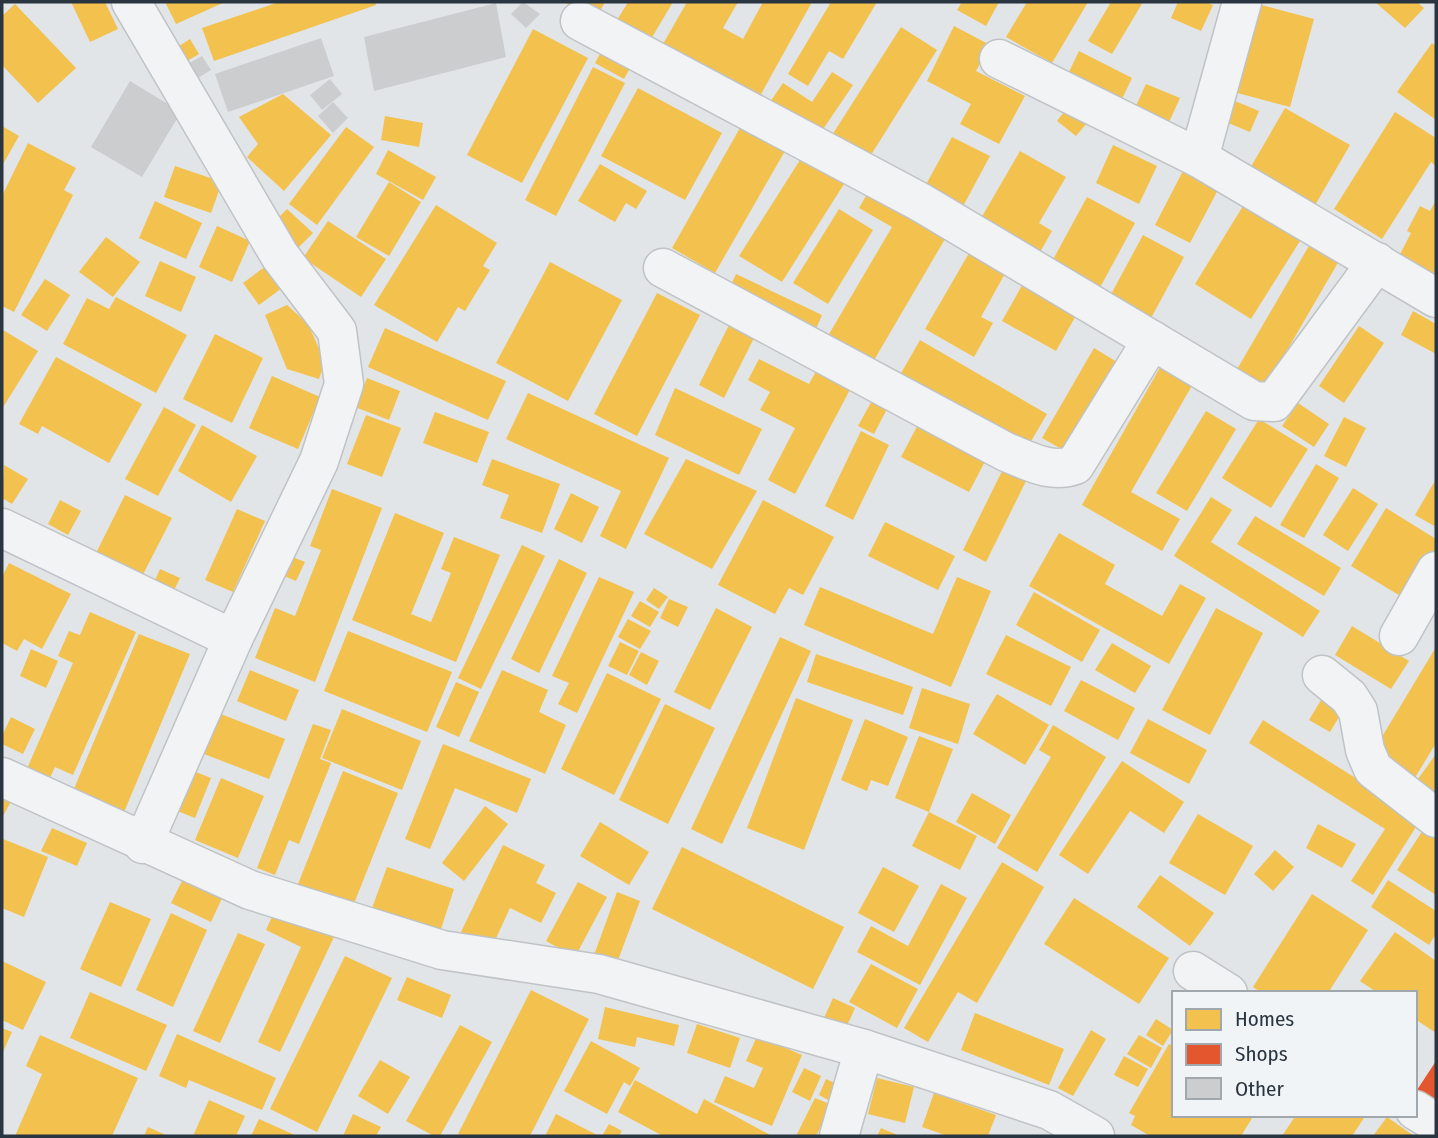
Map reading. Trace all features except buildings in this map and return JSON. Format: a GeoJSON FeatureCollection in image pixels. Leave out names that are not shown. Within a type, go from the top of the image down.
{"type":"FeatureCollection","features":[{"type":"Feature","properties":{"kind":"street"},"geometry":{"type":"LineString","coordinates":[[131,2],[280,256],[337,331],[344,384],[319,461],[233,639],[143,844]]}},
{"type":"Feature","properties":{"kind":"street"},"geometry":{"type":"LineString","coordinates":[[1199,158],[1242,2]]}},
{"type":"Feature","properties":{"kind":"street"},"geometry":{"type":"LineString","coordinates":[[580,21],[920,202],[1254,401],[1274,402],[1377,262]]}},
{"type":"Feature","properties":{"kind":"street"},"geometry":{"type":"LineString","coordinates":[[999,59],[1199,158],[1436,298]]}},
{"type":"Feature","properties":{"kind":"street"},"geometry":{"type":"LineString","coordinates":[[663,268],[1006,452],[1048,468],[1062,470],[1075,465],[1152,340]]}},
{"type":"Feature","properties":{"kind":"street"},"geometry":{"type":"LineString","coordinates":[[2,528],[233,639]]}},
{"type":"Feature","properties":{"kind":"street"},"geometry":{"type":"LineString","coordinates":[[1399,636],[1436,571]]}},
{"type":"Feature","properties":{"kind":"street"},"geometry":{"type":"LineString","coordinates":[[1322,675],[1349,697],[1358,711],[1365,750],[1373,769],[1436,818]]}},
{"type":"Feature","properties":{"kind":"street"},"geometry":{"type":"LineString","coordinates":[[2,777],[143,844],[250,890],[442,950],[599,974],[864,1049],[1049,1110],[1095,1136]]}},
{"type":"Feature","properties":{"kind":"street"},"geometry":{"type":"LineString","coordinates":[[1193,971],[1225,991]]}},
{"type":"Feature","properties":{"kind":"street"},"geometry":{"type":"LineString","coordinates":[[839,1136],[864,1049]]}},
{"type":"Feature","properties":{"kind":"street"},"geometry":{"type":"LineString","coordinates":[[1417,1111],[1436,1123]]}}]}
